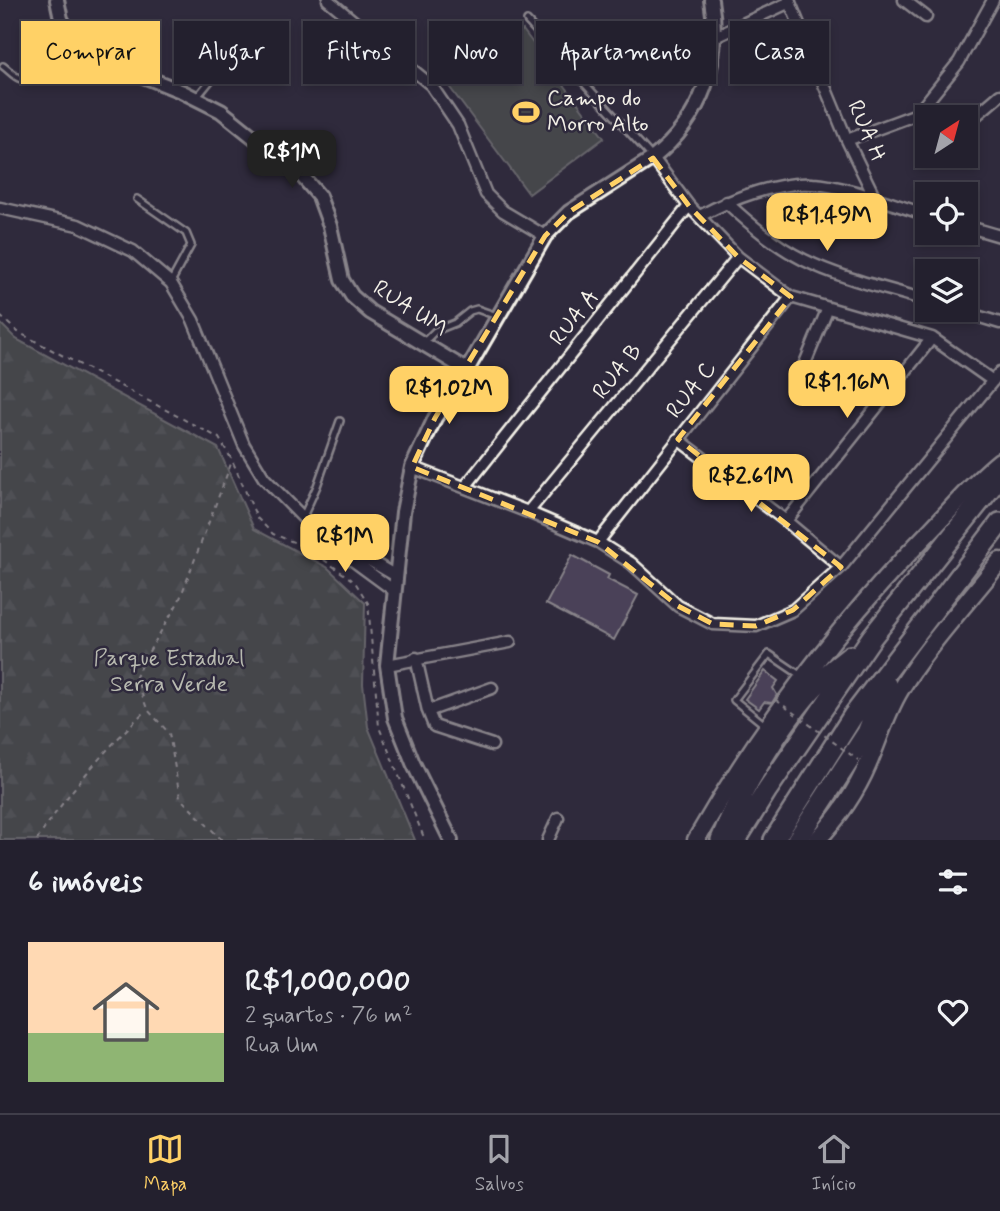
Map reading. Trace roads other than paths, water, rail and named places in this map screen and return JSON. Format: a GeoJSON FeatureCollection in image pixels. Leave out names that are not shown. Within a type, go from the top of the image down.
{"type":"FeatureCollection","features":[{"type":"Feature","properties":{"kind":"highway"},"geometry":{"type":"LineString","coordinates":[[736,840],[782,767],[872,637],[1000,476]]}},
{"type":"Feature","properties":{"kind":"highway"},"geometry":{"type":"LineString","coordinates":[[774,840],[853,716],[1000,523]]}},
{"type":"Feature","properties":{"kind":"highway"},"geometry":{"type":"LineString","coordinates":[[721,840],[746,785],[789,720],[817,683],[872,637]]}},
{"type":"Feature","properties":{"kind":"highway"},"geometry":{"type":"LineString","coordinates":[[797,840],[867,733],[896,657]]}},
{"type":"Feature","properties":{"kind":"main road"},"geometry":{"type":"LineString","coordinates":[[696,840],[766,727],[832,638],[893,568],[1000,461]]}},
{"type":"Feature","properties":{"kind":"main road"},"geometry":{"type":"LineString","coordinates":[[817,840],[832,825],[851,797],[867,766],[883,724],[914,668],[1000,561]]}},
{"type":"Feature","properties":{"kind":"street","name":"RUA UM"},"geometry":{"type":"LineString","coordinates":[[57,0],[62,21]]}},
{"type":"Feature","properties":{"kind":"street"},"geometry":{"type":"LineString","coordinates":[[328,0],[431,85],[458,125],[486,194],[503,211],[545,236]]}},
{"type":"Feature","properties":{"kind":"street"},"geometry":{"type":"LineString","coordinates":[[711,0],[713,21]]}},
{"type":"Feature","properties":{"kind":"street"},"geometry":{"type":"LineString","coordinates":[[904,0],[926,17]]}},
{"type":"Feature","properties":{"kind":"street"},"geometry":{"type":"LineString","coordinates":[[924,105],[959,62],[993,0]]}},
{"type":"Feature","properties":{"kind":"street"},"geometry":{"type":"LineString","coordinates":[[716,37],[789,1]]}},
{"type":"Feature","properties":{"kind":"street","name":"RUA H"},"geometry":{"type":"LineString","coordinates":[[789,1],[847,140],[876,200]]}},
{"type":"Feature","properties":{"kind":"street","name":"RUA UM"},"geometry":{"type":"LineString","coordinates":[[160,83],[221,111],[302,176],[319,196],[330,226],[342,280],[352,296],[370,313],[467,370]]}},
{"type":"Feature","properties":{"kind":"street"},"geometry":{"type":"LineString","coordinates":[[451,840],[413,763],[396,718],[387,665],[393,590],[412,467],[435,418],[467,370],[545,236],[569,212],[666,148],[689,122],[706,84]]}},
{"type":"Feature","properties":{"kind":"street"},"geometry":{"type":"LineString","coordinates":[[978,114],[1000,95]]}},
{"type":"Feature","properties":{"kind":"street"},"geometry":{"type":"LineString","coordinates":[[847,140],[915,115]]}},
{"type":"Feature","properties":{"kind":"street"},"geometry":{"type":"LineString","coordinates":[[653,158],[689,206],[738,257],[791,297],[932,338],[993,381]]}},
{"type":"Feature","properties":{"kind":"street"},"geometry":{"type":"LineString","coordinates":[[700,216],[726,202],[790,184],[843,190],[915,211]]}},
{"type":"Feature","properties":{"kind":"street"},"geometry":{"type":"LineString","coordinates":[[726,202],[759,232],[803,260],[915,297]]}},
{"type":"Feature","properties":{"kind":"street","name":"RUA A"},"geometry":{"type":"LineString","coordinates":[[465,487],[689,206]]}},
{"type":"Feature","properties":{"kind":"street"},"geometry":{"type":"LineString","coordinates":[[0,208],[78,225],[132,251],[171,283],[193,320],[244,445],[264,478],[302,519],[330,544],[393,590]]}},
{"type":"Feature","properties":{"kind":"street"},"geometry":{"type":"LineString","coordinates":[[978,230],[1000,236]]}},
{"type":"Feature","properties":{"kind":"street","name":"RUA B"},"geometry":{"type":"LineString","coordinates":[[528,512],[738,257]]}},
{"type":"Feature","properties":{"kind":"street","name":"RUA C"},"geometry":{"type":"LineString","coordinates":[[598,542],[791,297]]}},
{"type":"Feature","properties":{"kind":"street"},"geometry":{"type":"LineString","coordinates":[[796,385],[828,308]]}},
{"type":"Feature","properties":{"kind":"street"},"geometry":{"type":"LineString","coordinates":[[978,316],[1000,323]]}},
{"type":"Feature","properties":{"kind":"street"},"geometry":{"type":"LineString","coordinates":[[786,521],[932,338]]}},
{"type":"Feature","properties":{"kind":"street"},"geometry":{"type":"LineString","coordinates":[[412,467],[598,542],[631,563],[678,606],[713,624],[756,626],[793,610],[841,568],[1000,372]]}},
{"type":"Feature","properties":{"kind":"street"},"geometry":{"type":"LineString","coordinates":[[678,439],[786,521],[841,568]]}},
{"type":"Feature","properties":{"kind":"street"},"geometry":{"type":"LineString","coordinates":[[321,534],[333,538],[396,576]]}},
{"type":"Feature","properties":{"kind":"street"},"geometry":{"type":"LineString","coordinates":[[387,665],[510,642]]}},
{"type":"Feature","properties":{"kind":"street"},"geometry":{"type":"LineString","coordinates":[[416,658],[434,726],[492,745]]}},
{"type":"Feature","properties":{"kind":"street"},"geometry":{"type":"LineString","coordinates":[[428,711],[492,688]]}},
{"type":"Feature","properties":{"kind":"street"},"geometry":{"type":"LineString","coordinates":[[548,840],[558,818]]}},
{"type":"Feature","properties":{"kind":"lane"},"geometry":{"type":"LineString","coordinates":[[527,21],[653,158]]}},
{"type":"Feature","properties":{"kind":"lane"},"geometry":{"type":"LineString","coordinates":[[3,65],[21,79]]}},
{"type":"Feature","properties":{"kind":"lane"},"geometry":{"type":"LineString","coordinates":[[196,98],[207,84]]}},
{"type":"Feature","properties":{"kind":"lane"},"geometry":{"type":"LineString","coordinates":[[136,199],[186,233],[190,239],[191,245],[171,283]]}},
{"type":"Feature","properties":{"kind":"lane"},"geometry":{"type":"LineString","coordinates":[[422,344],[435,331],[455,323],[470,311],[477,309],[498,316]]}},
{"type":"Feature","properties":{"kind":"lane"},"geometry":{"type":"LineString","coordinates":[[302,519],[340,421]]}},
{"type":"Feature","properties":{"kind":"lane"},"geometry":{"type":"LineString","coordinates":[[766,727],[734,700],[769,654],[803,677]]}},
{"type":"Feature","properties":{"kind":"place","name":"Campo do Morro Alto"},"geometry":{"type":"Point","coordinates":[526,112]}},
{"type":"Feature","properties":{"kind":"park label","name":"Parque Estadual Serra Verde"},"geometry":{"type":"Point","coordinates":[169,672]}}]}
